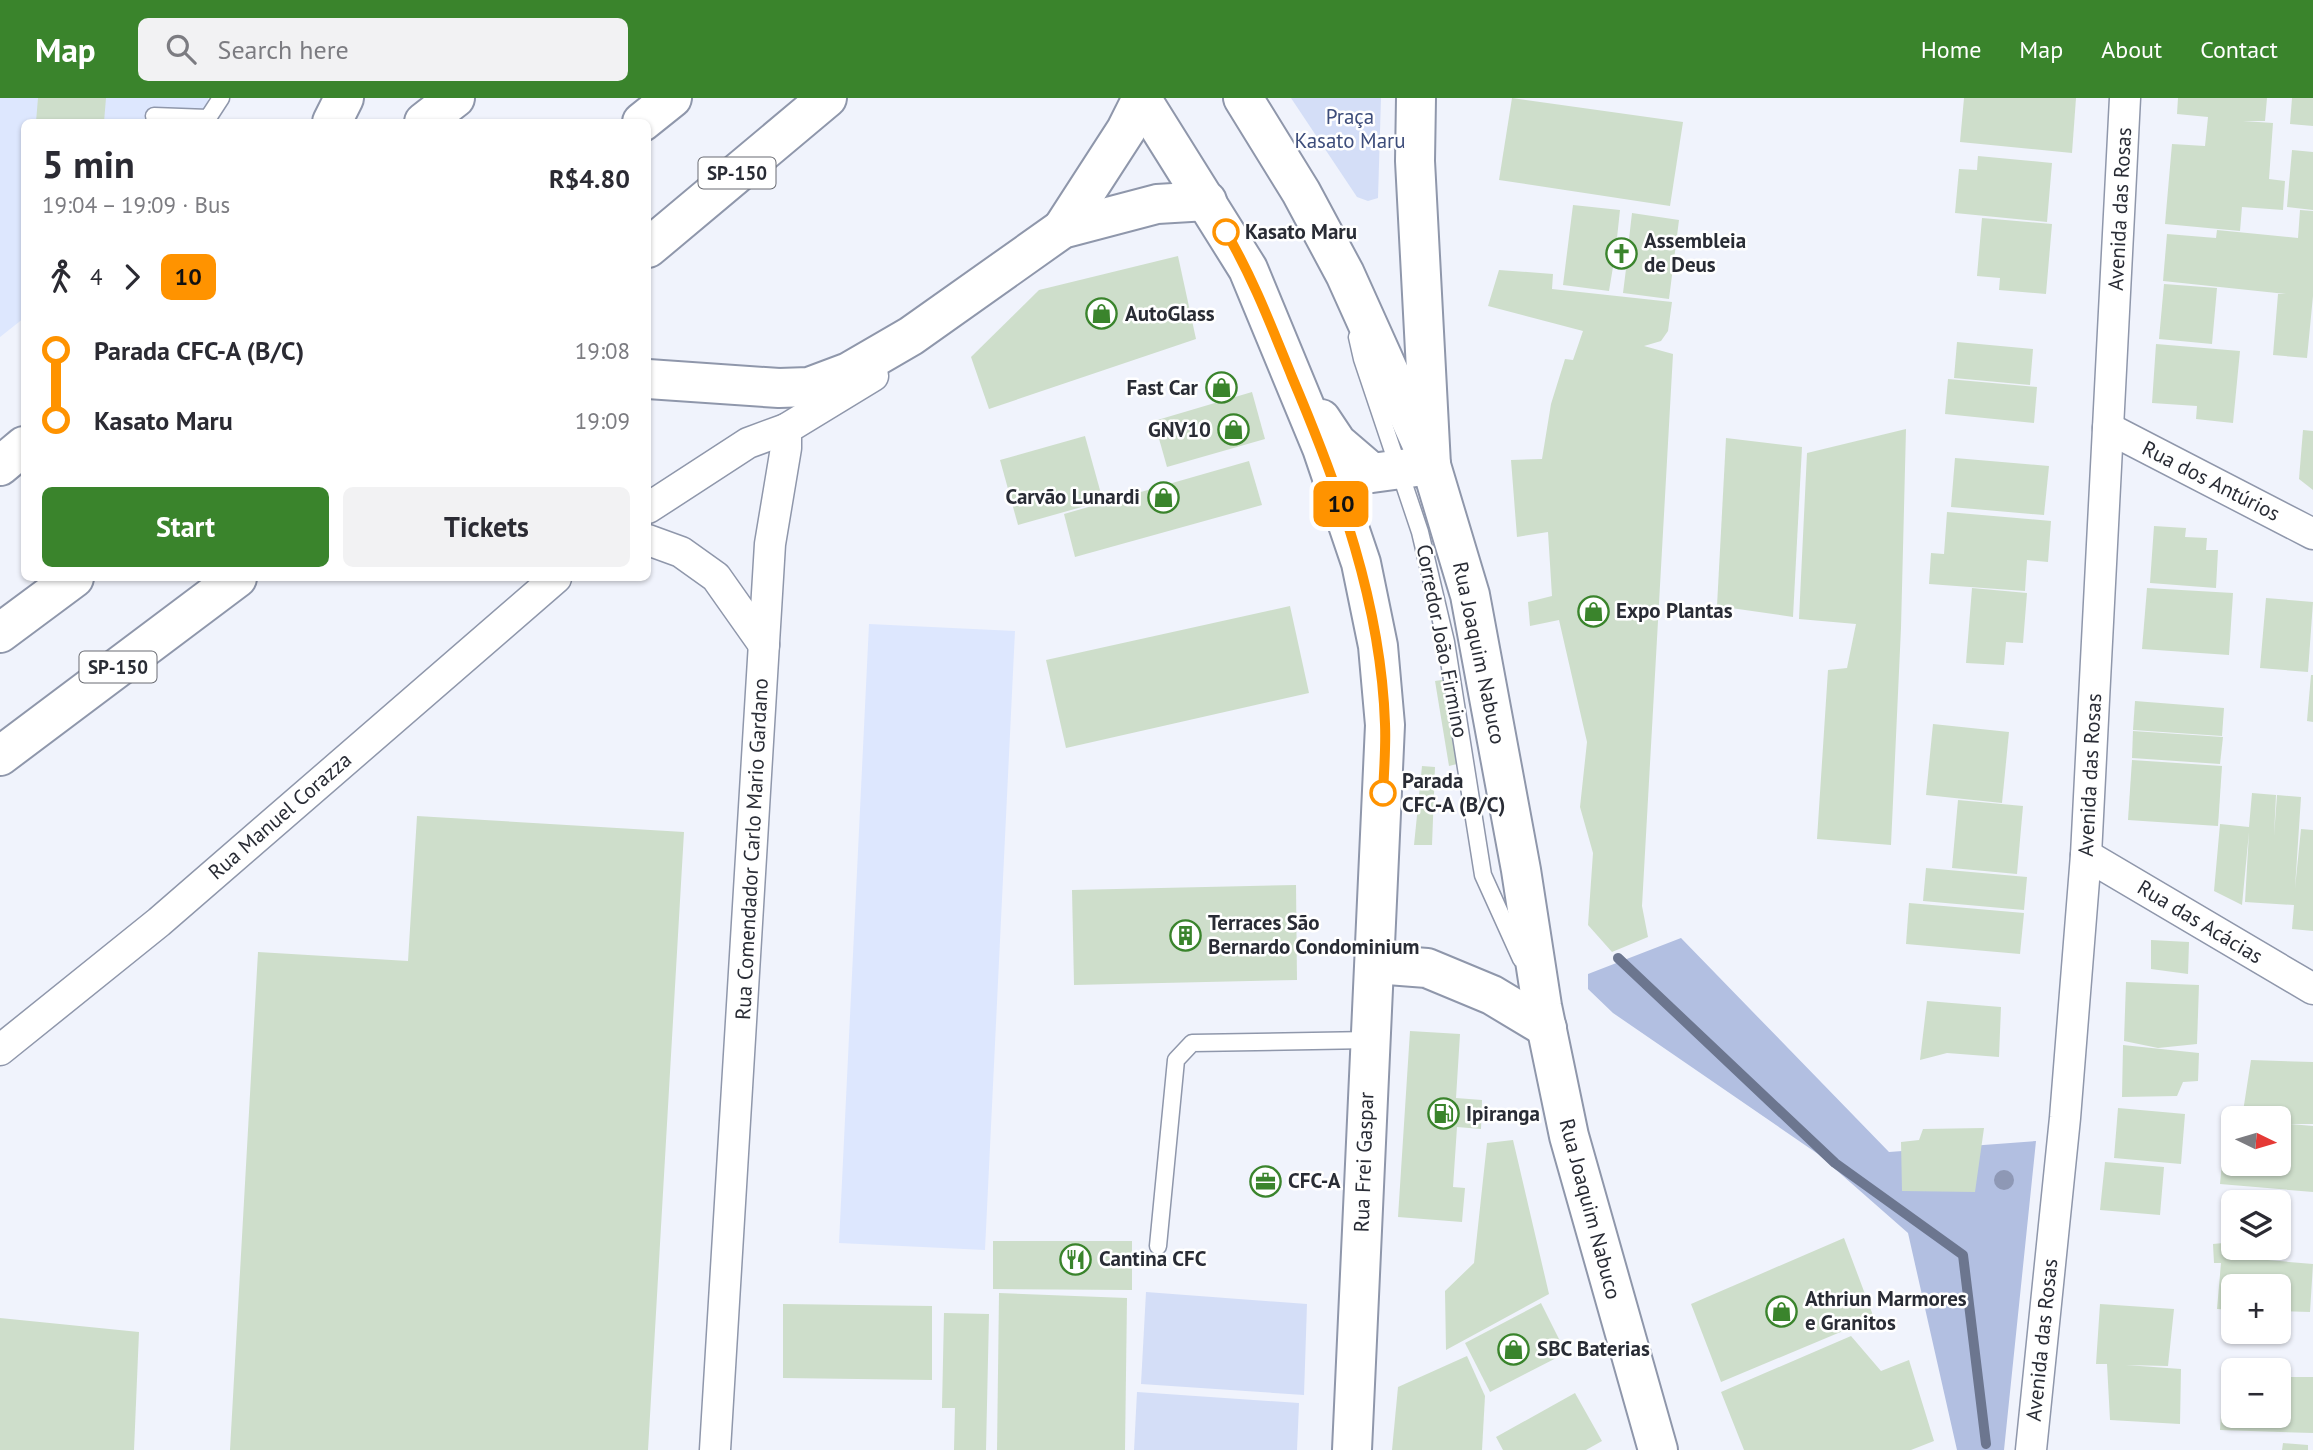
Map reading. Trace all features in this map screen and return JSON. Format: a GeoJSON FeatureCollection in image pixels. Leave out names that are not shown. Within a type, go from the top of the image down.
{"type":"FeatureCollection","features":[{"type":"Feature","properties":{"kind":"main road"},"geometry":{"type":"LineString","coordinates":[[334,119],[344,98]]}},
{"type":"Feature","properties":{"kind":"main road"},"geometry":{"type":"LineString","coordinates":[[428,119],[455,98]]}},
{"type":"Feature","properties":{"kind":"main road"},"geometry":{"type":"LineString","coordinates":[[646,119],[671,98]]}},
{"type":"Feature","properties":{"kind":"main road","name":"SP-150"},"geometry":{"type":"LineString","coordinates":[[651,246],[828,98]]}},
{"type":"Feature","properties":{"kind":"main road","name":"Rua Joaquim Nabuco"},"geometry":{"type":"LineString","coordinates":[[1243,98],[1301,192],[1345,274],[1415,468],[1470,595],[1516,843],[1544,1017],[1569,1136],[1658,1450]]}},
{"type":"Feature","properties":{"kind":"main road"},"geometry":{"type":"LineString","coordinates":[[1142,99],[1248,269],[1294,380],[1337,443],[1359,465],[1372,473],[1415,468],[1416,98]]}},
{"type":"Feature","properties":{"kind":"main road"},"geometry":{"type":"LineString","coordinates":[[1062,229],[1126,130],[1142,99]]}},
{"type":"Feature","properties":{"kind":"main road"},"geometry":{"type":"LineString","coordinates":[[651,379],[779,388],[809,387],[849,372],[926,324],[1062,229],[1157,204],[1207,201]]}},
{"type":"Feature","properties":{"kind":"main road","name":"Rua Frei Gaspar"},"geometry":{"type":"LineString","coordinates":[[1294,380],[1322,448],[1361,563],[1378,646],[1385,725],[1352,1450]]}},
{"type":"Feature","properties":{"kind":"main road"},"geometry":{"type":"LineString","coordinates":[[0,466],[21,448]]}},
{"type":"Feature","properties":{"kind":"main road"},"geometry":{"type":"LineString","coordinates":[[0,633],[70,581]]}},
{"type":"Feature","properties":{"kind":"main road","name":"SP-150"},"geometry":{"type":"LineString","coordinates":[[0,757],[233,581]]}},
{"type":"Feature","properties":{"kind":"main road"},"geometry":{"type":"LineString","coordinates":[[1375,964],[1427,968],[1544,1017]]}},
{"type":"Feature","properties":{"kind":"street","name":"Avenida das Rosas"},"geometry":{"type":"LineString","coordinates":[[2031,1450],[2065,1118],[2086,855],[2125,98]]}},
{"type":"Feature","properties":{"kind":"street"},"geometry":{"type":"LineString","coordinates":[[651,506],[748,443],[786,429],[918,349],[926,324]]}},
{"type":"Feature","properties":{"kind":"street","name":"Rua dos Antúrios"},"geometry":{"type":"LineString","coordinates":[[2108,428],[2313,534]]}},
{"type":"Feature","properties":{"kind":"street","name":"Rua Comendador Carlo Mario Gardano"},"geometry":{"type":"LineString","coordinates":[[715,1450],[770,544],[786,449],[786,429]]}},
{"type":"Feature","properties":{"kind":"street"},"geometry":{"type":"LineString","coordinates":[[651,541],[681,552],[716,577],[764,645]]}},
{"type":"Feature","properties":{"kind":"street","name":"Rua Manuel Corazza"},"geometry":{"type":"LineString","coordinates":[[0,1050],[159,922],[553,581]]}},
{"type":"Feature","properties":{"kind":"street","name":"Rua das Acácias"},"geometry":{"type":"LineString","coordinates":[[2086,855],[2313,989]]}},
{"type":"Feature","properties":{"kind":"lane"},"geometry":{"type":"LineString","coordinates":[[154,116],[208,118],[221,98]]}},
{"type":"Feature","properties":{"kind":"lane"},"geometry":{"type":"LineString","coordinates":[[1158,1246],[1176,1060],[1192,1043],[1370,1041]]}},
{"type":"Feature","properties":{"kind":"shaded area"},"geometry":{"type":"Polygon","coordinates":[[[0,98],[208,98],[207,119],[21,119],[21,320],[0,337],[0,98]]]}},
{"type":"Feature","properties":{"kind":"shaded area"},"geometry":{"type":"Polygon","coordinates":[[[869,624],[1015,631],[985,1250],[839,1243],[869,624]]]}},
{"type":"Feature","properties":{"kind":"shaded area"},"geometry":{"type":"Polygon","coordinates":[[[1681,938],[1889,1152],[2036,1141],[2004,1450],[1957,1450],[1908,1233],[1818,1154],[1613,1013],[1588,989],[1588,974],[1681,938]]]}},
{"type":"Feature","properties":{"kind":"green space","name":"Praça Kasato Maru"},"geometry":{"type":"Polygon","coordinates":[[[1291,98],[1381,98],[1378,198],[1368,201],[1357,197],[1291,98]]]}},
{"type":"Feature","properties":{"kind":"green space"},"geometry":{"type":"Polygon","coordinates":[[[1146,1292],[1307,1304],[1304,1395],[1141,1384],[1146,1292]]]}},
{"type":"Feature","properties":{"kind":"green space"},"geometry":{"type":"Polygon","coordinates":[[[1137,1392],[1299,1403],[1297,1450],[1134,1450],[1137,1392]]]}},
{"type":"Feature","properties":{"kind":"building"},"geometry":{"type":"Polygon","coordinates":[[[38,98],[106,98],[104,119],[36,119],[38,98]]]}},
{"type":"Feature","properties":{"kind":"building"},"geometry":{"type":"Polygon","coordinates":[[[1512,98],[1683,122],[1670,206],[1499,180],[1512,98]]]}},
{"type":"Feature","properties":{"kind":"building"},"geometry":{"type":"Polygon","coordinates":[[[1964,98],[2076,98],[2072,153],[1960,142],[1964,98]]]}},
{"type":"Feature","properties":{"kind":"building"},"geometry":{"type":"Polygon","coordinates":[[[2178,98],[2267,98],[2265,121],[2243,121],[2273,123],[2269,179],[2285,181],[2283,210],[2242,207],[2240,231],[2165,224],[2172,144],[2205,146],[2208,117],[2177,114],[2178,98]]]}},
{"type":"Feature","properties":{"kind":"building"},"geometry":{"type":"Polygon","coordinates":[[[2292,98],[2313,98],[2313,126],[2290,124],[2292,98]]]}},
{"type":"Feature","properties":{"kind":"building"},"geometry":{"type":"Polygon","coordinates":[[[2292,150],[2313,152],[2313,210],[2287,207],[2292,150]]]}},
{"type":"Feature","properties":{"kind":"building"},"geometry":{"type":"Polygon","coordinates":[[[1978,156],[2052,163],[2047,222],[1955,213],[1959,169],[1977,170],[1978,156]]]}},
{"type":"Feature","properties":{"kind":"building","name":"Assembleia de Deus"},"geometry":{"type":"Polygon","coordinates":[[[1573,205],[1620,210],[1617,238],[1629,239],[1632,213],[1679,220],[1669,299],[1623,293],[1626,269],[1613,267],[1609,291],[1563,285],[1573,205]]]}},
{"type":"Feature","properties":{"kind":"building"},"geometry":{"type":"Polygon","coordinates":[[[2300,210],[2313,211],[2313,296],[2307,358],[2273,355],[2278,294],[2286,294],[2163,281],[2167,234],[2216,238],[2217,230],[2298,238],[2300,210]]]}},
{"type":"Feature","properties":{"kind":"building"},"geometry":{"type":"Polygon","coordinates":[[[1982,218],[2052,224],[2046,294],[1999,290],[2000,278],[1977,276],[1982,218]]]}},
{"type":"Feature","properties":{"kind":"building","name":"AutoGlass"},"geometry":{"type":"Polygon","coordinates":[[[1178,256],[1196,339],[989,409],[971,357],[1039,290],[1178,256]]]}},
{"type":"Feature","properties":{"kind":"building","name":"Expo Plantas"},"geometry":{"type":"Polygon","coordinates":[[[1499,270],[1553,274],[1552,289],[1672,302],[1668,331],[1661,341],[1644,346],[1673,354],[1642,906],[1648,937],[1612,952],[1588,925],[1593,853],[1580,807],[1587,742],[1559,620],[1530,626],[1528,602],[1552,596],[1548,532],[1517,537],[1511,460],[1542,459],[1551,404],[1565,359],[1573,360],[1583,331],[1488,306],[1499,270]]]}},
{"type":"Feature","properties":{"kind":"building"},"geometry":{"type":"Polygon","coordinates":[[[2164,284],[2217,288],[2212,344],[2159,339],[2164,284]]]}},
{"type":"Feature","properties":{"kind":"building"},"geometry":{"type":"Polygon","coordinates":[[[1957,342],[2033,349],[2030,385],[1954,378],[1957,342]]]}},
{"type":"Feature","properties":{"kind":"building"},"geometry":{"type":"Polygon","coordinates":[[[2156,344],[2240,351],[2233,423],[2196,419],[2197,406],[2152,403],[2156,344]]]}},
{"type":"Feature","properties":{"kind":"building"},"geometry":{"type":"Polygon","coordinates":[[[1948,379],[2037,387],[2034,423],[1945,414],[1948,379]]]}},
{"type":"Feature","properties":{"kind":"building"},"geometry":{"type":"Polygon","coordinates":[[[1252,392],[1265,439],[1167,467],[1154,421],[1252,392]]]}},
{"type":"Feature","properties":{"kind":"building"},"geometry":{"type":"Polygon","coordinates":[[[1906,429],[1901,628],[1891,845],[1817,839],[1828,670],[1847,668],[1856,624],[1799,619],[1807,453],[1906,429]]]}},
{"type":"Feature","properties":{"kind":"building"},"geometry":{"type":"Polygon","coordinates":[[[2303,430],[2313,431],[2313,490],[2299,479],[2303,430]]]}},
{"type":"Feature","properties":{"kind":"building"},"geometry":{"type":"Polygon","coordinates":[[[1085,436],[1103,501],[1018,525],[1000,460],[1085,436]]]}},
{"type":"Feature","properties":{"kind":"building"},"geometry":{"type":"Polygon","coordinates":[[[1726,438],[1802,447],[1793,617],[1717,606],[1726,438]]]}},
{"type":"Feature","properties":{"kind":"building"},"geometry":{"type":"Polygon","coordinates":[[[1955,458],[2049,466],[2044,515],[1951,507],[1955,458]]]}},
{"type":"Feature","properties":{"kind":"building"},"geometry":{"type":"Polygon","coordinates":[[[1249,461],[1262,505],[1075,557],[1064,514],[1249,461]]]}},
{"type":"Feature","properties":{"kind":"building"},"geometry":{"type":"Polygon","coordinates":[[[1947,512],[2051,521],[2048,562],[2027,560],[2025,591],[1929,584],[1931,553],[1944,554],[1947,512]]]}},
{"type":"Feature","properties":{"kind":"building"},"geometry":{"type":"Polygon","coordinates":[[[2154,526],[2186,528],[2185,537],[2207,538],[2206,550],[2218,550],[2216,588],[2150,583],[2154,526]]]}},
{"type":"Feature","properties":{"kind":"building"},"geometry":{"type":"Polygon","coordinates":[[[1972,588],[2027,593],[2023,643],[2006,642],[2004,665],[1966,663],[1972,588]]]}},
{"type":"Feature","properties":{"kind":"building"},"geometry":{"type":"Polygon","coordinates":[[[2147,588],[2233,593],[2229,655],[2142,649],[2147,588]]]}},
{"type":"Feature","properties":{"kind":"building"},"geometry":{"type":"Polygon","coordinates":[[[2266,598],[2313,602],[2308,672],[2260,668],[2266,598]]]}},
{"type":"Feature","properties":{"kind":"building"},"geometry":{"type":"Polygon","coordinates":[[[1290,606],[1309,693],[1066,748],[1046,660],[1290,606]]]}},
{"type":"Feature","properties":{"kind":"building"},"geometry":{"type":"Polygon","coordinates":[[[2313,675],[2313,722],[2307,721],[2313,675]]]}},
{"type":"Feature","properties":{"kind":"building"},"geometry":{"type":"Polygon","coordinates":[[[1448,679],[1461,763],[1449,766],[1435,681],[1448,679]]]}},
{"type":"Feature","properties":{"kind":"building"},"geometry":{"type":"Polygon","coordinates":[[[2135,701],[2224,708],[2222,736],[2133,730],[2135,701]]]}},
{"type":"Feature","properties":{"kind":"building"},"geometry":{"type":"Polygon","coordinates":[[[1933,724],[2009,732],[2002,803],[1926,795],[1933,724]]]}},
{"type":"Feature","properties":{"kind":"building"},"geometry":{"type":"Polygon","coordinates":[[[2133,731],[2223,737],[2220,764],[2132,758],[2133,731]]]}},
{"type":"Feature","properties":{"kind":"building"},"geometry":{"type":"Polygon","coordinates":[[[2132,760],[2222,766],[2218,826],[2128,820],[2132,760]]]}},
{"type":"Feature","properties":{"kind":"building","name":"Parada CFC-A (B/C)"},"geometry":{"type":"Polygon","coordinates":[[[1422,766],[1435,767],[1432,845],[1414,845],[1422,766]]]}},
{"type":"Feature","properties":{"kind":"building"},"geometry":{"type":"Polygon","coordinates":[[[2252,793],[2276,795],[2274,836],[2277,795],[2301,797],[2295,888],[2301,829],[2313,830],[2313,931],[2292,929],[2294,905],[2245,902],[2249,832],[2242,905],[2214,891],[2220,824],[2249,827],[2252,793]]]}},
{"type":"Feature","properties":{"kind":"building"},"geometry":{"type":"Polygon","coordinates":[[[1958,800],[2023,806],[2017,874],[1952,868],[1958,800]]]}},
{"type":"Feature","properties":{"kind":"building"},"geometry":{"type":"Polygon","coordinates":[[[417,816],[684,832],[648,1450],[230,1450],[258,952],[408,961],[417,816]]]}},
{"type":"Feature","properties":{"kind":"building"},"geometry":{"type":"Polygon","coordinates":[[[1926,868],[2027,877],[2024,910],[1923,901],[1926,868]]]}},
{"type":"Feature","properties":{"kind":"building","name":"Terraces São Bernardo Condominium"},"geometry":{"type":"Polygon","coordinates":[[[1296,885],[1297,980],[1074,985],[1072,890],[1296,885]]]}},
{"type":"Feature","properties":{"kind":"building"},"geometry":{"type":"Polygon","coordinates":[[[1909,903],[2024,913],[2020,954],[1906,944],[1909,903]]]}},
{"type":"Feature","properties":{"kind":"building"},"geometry":{"type":"Polygon","coordinates":[[[2151,940],[2189,942],[2188,974],[2151,969],[2151,940]]]}},
{"type":"Feature","properties":{"kind":"building"},"geometry":{"type":"Polygon","coordinates":[[[2126,982],[2199,985],[2197,1044],[2158,1048],[2124,1041],[2126,982]]]}},
{"type":"Feature","properties":{"kind":"building"},"geometry":{"type":"Polygon","coordinates":[[[1927,1001],[2001,1007],[1999,1057],[1947,1053],[1920,1060],[1927,1001]]]}},
{"type":"Feature","properties":{"kind":"building","name":"Ipiranga"},"geometry":{"type":"Polygon","coordinates":[[[1410,1031],[1460,1034],[1456,1098],[1482,1100],[1481,1129],[1457,1127],[1453,1187],[1465,1188],[1462,1222],[1398,1217],[1410,1031]]]}},
{"type":"Feature","properties":{"kind":"building"},"geometry":{"type":"Polygon","coordinates":[[[2123,1045],[2199,1053],[2198,1081],[2183,1082],[2177,1096],[2122,1097],[2123,1045]]]}},
{"type":"Feature","properties":{"kind":"building"},"geometry":{"type":"Polygon","coordinates":[[[2251,1060],[2313,1062],[2313,1124],[2291,1124],[2291,1106],[2244,1106],[2251,1060]]]}},
{"type":"Feature","properties":{"kind":"building"},"geometry":{"type":"Polygon","coordinates":[[[2118,1108],[2185,1114],[2181,1164],[2114,1158],[2118,1108]]]}},
{"type":"Feature","properties":{"kind":"building"},"geometry":{"type":"Polygon","coordinates":[[[2291,1124],[2313,1126],[2313,1192],[2220,1184],[2221,1173],[2221,1176],[2291,1176],[2291,1124]]]}},
{"type":"Feature","properties":{"kind":"building"},"geometry":{"type":"Polygon","coordinates":[[[1984,1128],[1975,1192],[1902,1191],[1901,1142],[1919,1140],[1923,1129],[1984,1128]]]}},
{"type":"Feature","properties":{"kind":"building"},"geometry":{"type":"Polygon","coordinates":[[[1513,1140],[1549,1294],[1446,1350],[1445,1291],[1474,1263],[1487,1143],[1513,1140]]]}},
{"type":"Feature","properties":{"kind":"building"},"geometry":{"type":"Polygon","coordinates":[[[2105,1162],[2164,1167],[2160,1215],[2100,1210],[2105,1162]]]}},
{"type":"Feature","properties":{"kind":"building","name":"Athriun Marmores e Granitos"},"geometry":{"type":"Polygon","coordinates":[[[1844,1238],[1874,1318],[1721,1382],[1691,1304],[1844,1238]]]}},
{"type":"Feature","properties":{"kind":"building"},"geometry":{"type":"Polygon","coordinates":[[[993,1241],[1132,1241],[1132,1290],[993,1289],[993,1241]]]}},
{"type":"Feature","properties":{"kind":"building"},"geometry":{"type":"Polygon","coordinates":[[[2221,1243],[2221,1260],[2313,1264],[2310,1312],[2291,1311],[2291,1274],[2221,1274],[2221,1309],[2217,1309],[2221,1263],[2214,1263],[2213,1244],[2221,1243]]]}},
{"type":"Feature","properties":{"kind":"building"},"geometry":{"type":"Polygon","coordinates":[[[999,1293],[1127,1298],[1125,1450],[997,1450],[999,1293]]]}},
{"type":"Feature","properties":{"kind":"building"},"geometry":{"type":"Polygon","coordinates":[[[1541,1303],[1566,1353],[1490,1392],[1465,1343],[1541,1303]]]}},
{"type":"Feature","properties":{"kind":"building"},"geometry":{"type":"Polygon","coordinates":[[[783,1304],[932,1306],[932,1380],[783,1378],[783,1304]]]}},
{"type":"Feature","properties":{"kind":"building"},"geometry":{"type":"Polygon","coordinates":[[[2100,1304],[2174,1309],[2168,1366],[2126,1365],[2181,1369],[2180,1424],[2110,1420],[2107,1364],[2096,1364],[2100,1304]]]}},
{"type":"Feature","properties":{"kind":"building"},"geometry":{"type":"Polygon","coordinates":[[[944,1313],[989,1314],[986,1450],[954,1450],[955,1408],[942,1408],[944,1313]]]}},
{"type":"Feature","properties":{"kind":"building"},"geometry":{"type":"Polygon","coordinates":[[[0,1318],[139,1332],[134,1450],[0,1450],[0,1318]]]}},
{"type":"Feature","properties":{"kind":"building"},"geometry":{"type":"Polygon","coordinates":[[[1851,1336],[1881,1371],[1909,1360],[1934,1441],[1911,1450],[1744,1450],[1721,1392],[1851,1336]]]}},
{"type":"Feature","properties":{"kind":"building"},"geometry":{"type":"Polygon","coordinates":[[[1467,1356],[1485,1396],[1482,1450],[1392,1450],[1398,1387],[1467,1356]]]}},
{"type":"Feature","properties":{"kind":"building"},"geometry":{"type":"Polygon","coordinates":[[[2291,1377],[2313,1377],[2313,1433],[2220,1430],[2221,1412],[2221,1428],[2291,1428],[2291,1377]]]}},
{"type":"Feature","properties":{"kind":"building"},"geometry":{"type":"Polygon","coordinates":[[[1575,1393],[1602,1441],[1586,1450],[1503,1450],[1496,1437],[1575,1393]]]}},
{"type":"Feature","properties":{"kind":"building"},"geometry":{"type":"Polygon","coordinates":[[[2283,1443],[2308,1445],[2308,1450],[2282,1450],[2283,1443]]]}},
{"type":"Feature","properties":{"kind":"waterway"},"geometry":{"type":"LineString","coordinates":[[1618,958],[1835,1163],[1963,1255],[1986,1444]]}},
{"type":"Feature","properties":{"kind":"bus line","name":"10"},"geometry":{"type":"LineString","coordinates":[[1226,232],[1248,269],[1322,448],[1361,563],[1378,646],[1385,725],[1383,793]]}},
{"type":"Feature","properties":{"kind":"place","name":"Kasato Maru"},"geometry":{"type":"Point","coordinates":[1226,232]}},
{"type":"Feature","properties":{"kind":"place","name":"Assembleia de Deus"},"geometry":{"type":"Point","coordinates":[1621,253]}},
{"type":"Feature","properties":{"kind":"place","name":"AutoGlass"},"geometry":{"type":"Point","coordinates":[1102,314]}},
{"type":"Feature","properties":{"kind":"place","name":"Fast Car"},"geometry":{"type":"Point","coordinates":[1221,388]}},
{"type":"Feature","properties":{"kind":"place","name":"GNV10"},"geometry":{"type":"Point","coordinates":[1234,430]}},
{"type":"Feature","properties":{"kind":"place","name":"Carvão Lunardi"},"geometry":{"type":"Point","coordinates":[1163,497]}},
{"type":"Feature","properties":{"kind":"place","name":"Expo Plantas"},"geometry":{"type":"Point","coordinates":[1593,611]}},
{"type":"Feature","properties":{"kind":"place","name":"Parada CFC-A (B/C)"},"geometry":{"type":"Point","coordinates":[1383,793]}},
{"type":"Feature","properties":{"kind":"place","name":"Terraces São Bernardo Condominium"},"geometry":{"type":"Point","coordinates":[1185,935]}},
{"type":"Feature","properties":{"kind":"place","name":"Ipiranga"},"geometry":{"type":"Point","coordinates":[1443,1114]}},
{"type":"Feature","properties":{"kind":"place","name":"CFC-A"},"geometry":{"type":"Point","coordinates":[1265,1181]}},
{"type":"Feature","properties":{"kind":"place","name":"Cantina CFC"},"geometry":{"type":"Point","coordinates":[1076,1259]}},
{"type":"Feature","properties":{"kind":"place","name":"Athriun Marmores e Granitos"},"geometry":{"type":"Point","coordinates":[1782,1311]}},
{"type":"Feature","properties":{"kind":"place","name":"SBC Baterias"},"geometry":{"type":"Point","coordinates":[1514,1349]}}]}
